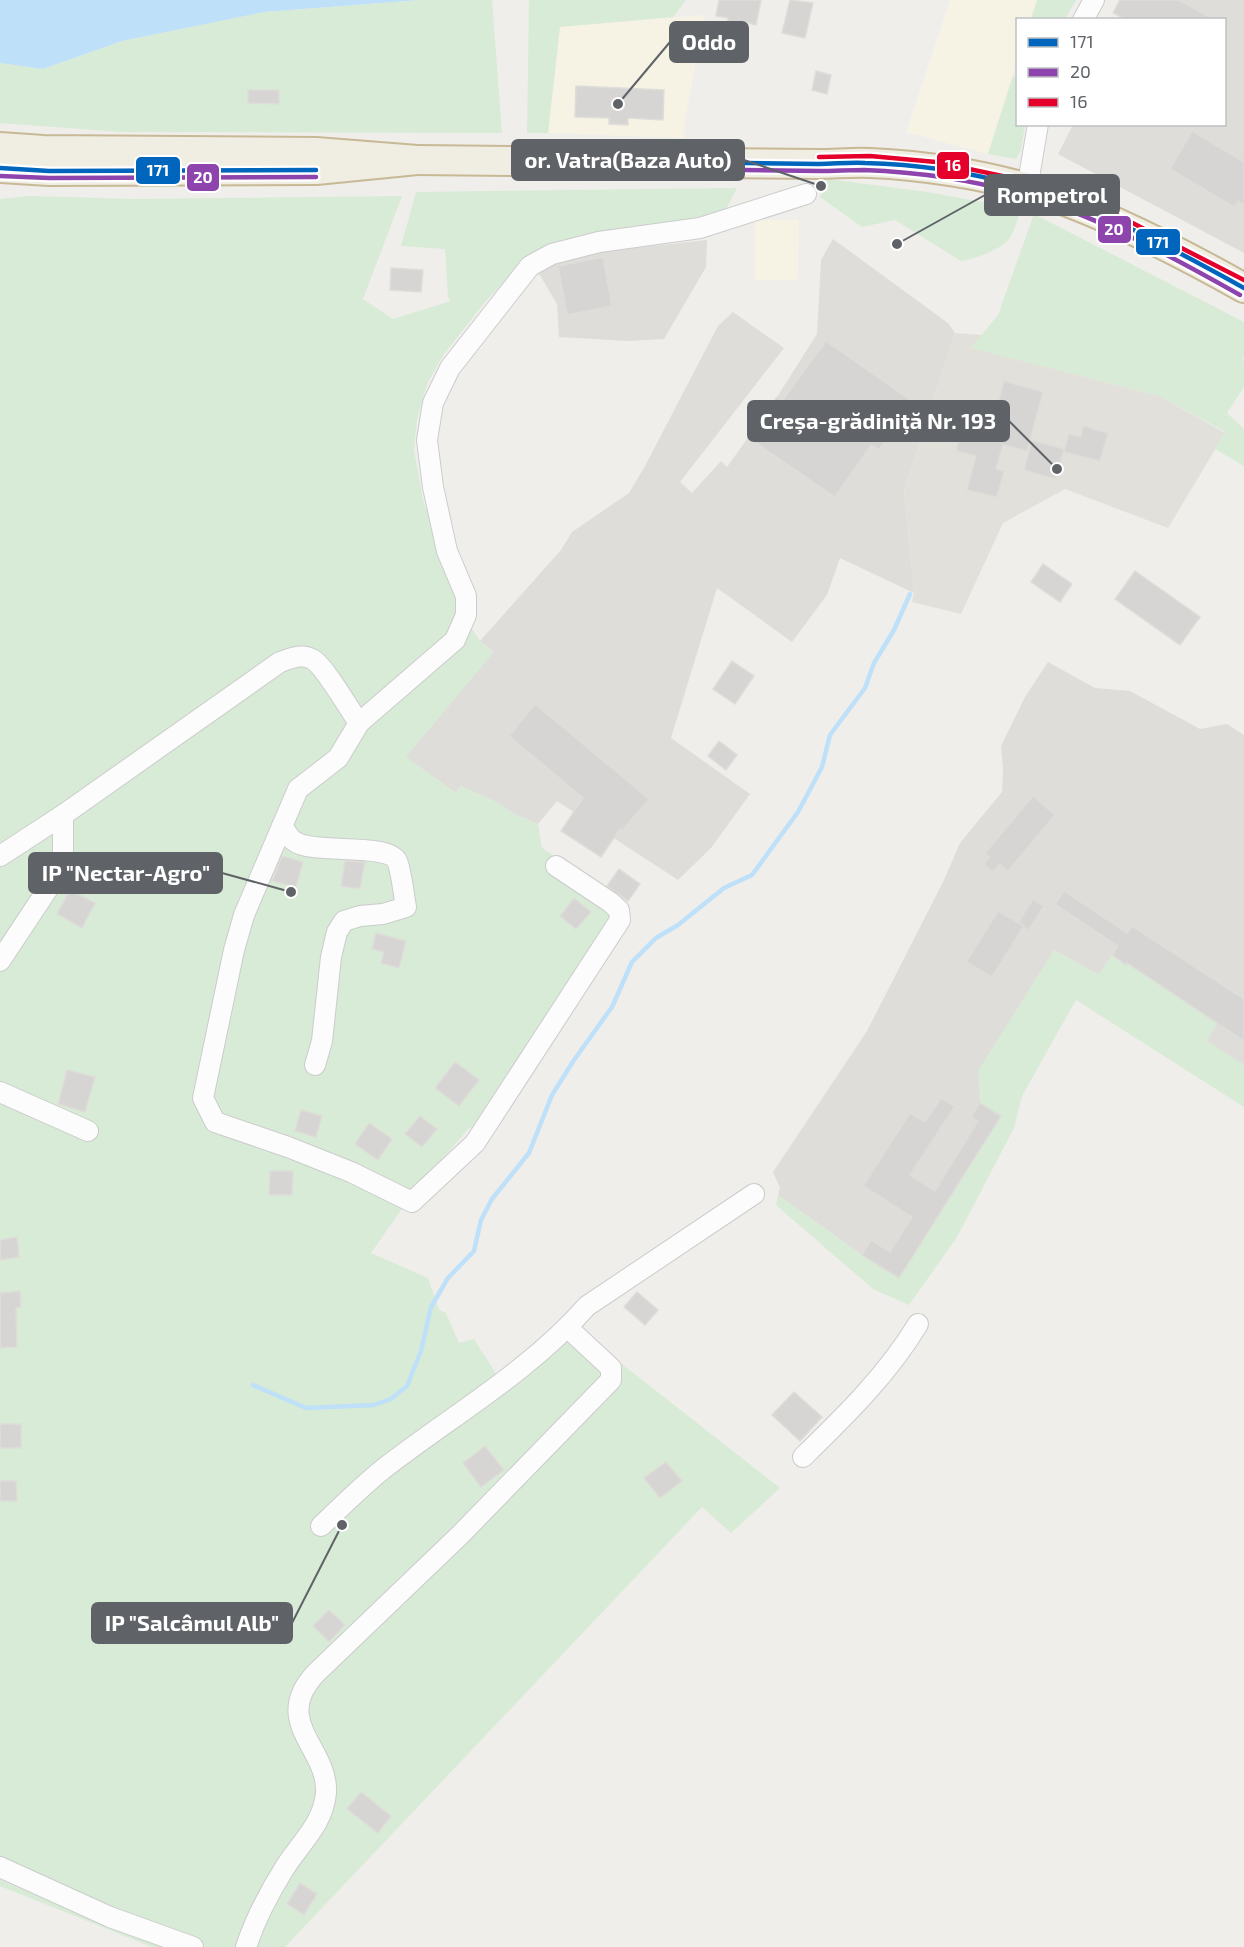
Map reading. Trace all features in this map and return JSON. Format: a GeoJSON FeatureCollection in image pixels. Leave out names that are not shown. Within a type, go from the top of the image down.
{"type":"FeatureCollection","features":[{"type":"Feature","properties":{"kind":"highway"},"geometry":{"type":"LineString","coordinates":[[0,147],[43,150],[316,152],[417,160],[869,163],[935,170],[1026,189],[1056,198],[1110,220],[1244,288]]}},
{"type":"Feature","properties":{"kind":"highway"},"geometry":{"type":"LineString","coordinates":[[0,168],[50,171],[316,170],[417,160]]}},
{"type":"Feature","properties":{"kind":"street"},"geometry":{"type":"LineString","coordinates":[[1084,18],[1094,0]]}},
{"type":"Feature","properties":{"kind":"street"},"geometry":{"type":"LineString","coordinates":[[1026,189],[1038,126]]}},
{"type":"Feature","properties":{"kind":"street"},"geometry":{"type":"LineString","coordinates":[[556,866],[610,902],[619,910],[620,920],[475,1143],[412,1202],[351,1172],[215,1122],[203,1098],[234,950],[244,915],[298,789],[338,758],[359,723],[455,640],[466,615],[466,596],[447,551],[433,487],[427,440],[434,403],[450,368],[530,266],[552,254],[600,242],[700,228],[807,194]]}},
{"type":"Feature","properties":{"kind":"street"},"geometry":{"type":"LineString","coordinates":[[0,856],[63,815],[280,662],[298,656],[311,658],[320,667],[359,723]]}},
{"type":"Feature","properties":{"kind":"street"},"geometry":{"type":"LineString","coordinates":[[0,961],[63,866],[63,815]]}},
{"type":"Feature","properties":{"kind":"street"},"geometry":{"type":"LineString","coordinates":[[282,826],[294,842],[308,846],[391,855],[397,861],[406,907],[344,921],[337,932],[322,1041],[315,1065]]}},
{"type":"Feature","properties":{"kind":"street"},"geometry":{"type":"LineString","coordinates":[[0,1092],[88,1131]]}},
{"type":"Feature","properties":{"kind":"street"},"geometry":{"type":"LineString","coordinates":[[321,1526],[381,1471],[492,1391],[568,1328],[587,1306],[754,1194]]}},
{"type":"Feature","properties":{"kind":"street"},"geometry":{"type":"LineString","coordinates":[[802,1457],[856,1406],[918,1324]]}},
{"type":"Feature","properties":{"kind":"street"},"geometry":{"type":"LineString","coordinates":[[246,1947],[254,1923],[285,1868],[315,1828],[324,1807],[326,1790],[322,1770],[299,1718],[300,1696],[306,1684],[460,1535],[611,1380],[611,1368],[568,1328]]}},
{"type":"Feature","properties":{"kind":"street"},"geometry":{"type":"LineString","coordinates":[[0,1867],[110,1917],[194,1947]]}},
{"type":"Feature","properties":{"kind":"shaded area"},"geometry":{"type":"Polygon","coordinates":[[[950,0],[1037,0],[1031,18],[1016,18],[1016,64],[988,154],[906,132],[950,0]]]}},
{"type":"Feature","properties":{"kind":"shaded area"},"geometry":{"type":"Polygon","coordinates":[[[1120,0],[1244,0],[1244,253],[1058,154],[1072,126],[1226,126],[1226,18],[1124,18],[1113,13],[1120,0]]]}},
{"type":"Feature","properties":{"kind":"shaded area"},"geometry":{"type":"Polygon","coordinates":[[[704,15],[684,138],[548,133],[560,27],[704,15]]]}},
{"type":"Feature","properties":{"kind":"shaded area"},"geometry":{"type":"Polygon","coordinates":[[[755,220],[799,220],[798,280],[755,280],[755,220]]]}},
{"type":"Feature","properties":{"kind":"shaded area"},"geometry":{"type":"Polygon","coordinates":[[[833,239],[948,323],[955,333],[904,490],[914,593],[840,558],[827,595],[792,642],[717,588],[671,738],[750,794],[711,848],[678,880],[557,801],[538,824],[461,786],[456,793],[405,757],[493,652],[480,641],[561,550],[572,532],[629,493],[718,326],[733,312],[784,348],[680,482],[692,493],[721,461],[727,467],[777,397],[817,334],[821,260],[833,239]]]}},
{"type":"Feature","properties":{"kind":"shaded area"},"geometry":{"type":"Polygon","coordinates":[[[707,240],[706,267],[664,339],[628,341],[559,337],[557,304],[538,272],[556,263],[598,252],[707,240]]]}},
{"type":"Feature","properties":{"kind":"shaded area"},"geometry":{"type":"Polygon","coordinates":[[[955,333],[982,335],[972,348],[1160,396],[1225,433],[1168,528],[1065,489],[1003,523],[961,614],[912,602],[914,593],[904,490],[955,333]]]}},
{"type":"Feature","properties":{"kind":"shaded area"},"geometry":{"type":"Polygon","coordinates":[[[1048,662],[1095,688],[1130,691],[1200,729],[1227,724],[1244,735],[1244,1065],[1206,1041],[1217,1023],[1112,955],[1099,975],[1054,950],[1001,1116],[899,1278],[862,1255],[778,1195],[780,1188],[773,1172],[867,1031],[944,880],[960,843],[1002,792],[1001,746],[1025,697],[1048,662]]]}},
{"type":"Feature","properties":{"kind":"green space"},"geometry":{"type":"Polygon","coordinates":[[[420,0],[492,0],[502,133],[121,132],[0,123],[0,63],[43,69],[122,41],[264,12],[420,0]]]}},
{"type":"Feature","properties":{"kind":"green space"},"geometry":{"type":"Polygon","coordinates":[[[529,0],[686,0],[673,17],[560,27],[548,133],[527,133],[529,0]]]}},
{"type":"Feature","properties":{"kind":"green space"},"geometry":{"type":"Polygon","coordinates":[[[1037,0],[1076,0],[1066,18],[1031,18],[1037,0]]]}},
{"type":"Feature","properties":{"kind":"green space"},"geometry":{"type":"Polygon","coordinates":[[[1013,76],[1016,78],[1016,126],[1025,126],[1021,150],[1016,159],[988,154],[1013,76]]]}},
{"type":"Feature","properties":{"kind":"green space"},"geometry":{"type":"Polygon","coordinates":[[[828,179],[927,192],[1021,209],[1007,241],[989,253],[961,261],[895,220],[862,227],[820,197],[828,179]]]}},
{"type":"Feature","properties":{"kind":"green space"},"geometry":{"type":"Polygon","coordinates":[[[737,188],[725,211],[637,230],[556,243],[514,271],[485,302],[444,354],[427,384],[417,420],[414,450],[423,500],[458,601],[456,605],[480,641],[493,653],[406,757],[456,793],[461,786],[538,824],[542,848],[567,864],[610,911],[612,918],[525,1045],[533,1048],[476,1130],[470,1127],[415,1190],[371,1253],[428,1278],[439,1310],[446,1313],[459,1343],[474,1339],[500,1380],[567,1321],[780,1488],[731,1533],[702,1507],[285,1947],[152,1947],[0,1886],[0,199],[28,196],[134,199],[402,196],[363,299],[393,319],[451,301],[448,297],[445,249],[401,246],[416,192],[737,188]]]}},
{"type":"Feature","properties":{"kind":"green space"},"geometry":{"type":"Polygon","coordinates":[[[1034,214],[1244,322],[1244,357],[1242,360],[1244,361],[1244,387],[1227,413],[1244,429],[1244,466],[1215,449],[1225,432],[1160,396],[971,348],[998,315],[1034,214]]]}},
{"type":"Feature","properties":{"kind":"green space"},"geometry":{"type":"Polygon","coordinates":[[[1054,950],[1099,975],[1112,955],[1217,1023],[1207,1041],[1244,1065],[1244,1107],[1076,1000],[1022,1096],[1014,1128],[957,1237],[909,1305],[873,1289],[776,1205],[778,1195],[862,1255],[899,1278],[1000,1116],[980,1103],[978,1071],[1054,950]]]}},
{"type":"Feature","properties":{"kind":"water"},"geometry":{"type":"Polygon","coordinates":[[[0,0],[420,0],[264,12],[122,41],[43,69],[0,63],[0,0]]]}},
{"type":"Feature","properties":{"kind":"building"},"geometry":{"type":"Polygon","coordinates":[[[719,0],[761,0],[756,25],[746,22],[744,32],[726,28],[728,18],[716,16],[719,0]]]}},
{"type":"Feature","properties":{"kind":"building"},"geometry":{"type":"Polygon","coordinates":[[[790,0],[813,3],[805,38],[782,33],[790,0]]]}},
{"type":"Feature","properties":{"kind":"building"},"geometry":{"type":"Polygon","coordinates":[[[1120,0],[1179,0],[1211,18],[1122,18],[1113,13],[1120,0]]]}},
{"type":"Feature","properties":{"kind":"building"},"geometry":{"type":"Polygon","coordinates":[[[816,71],[831,75],[827,94],[812,90],[816,71]]]}},
{"type":"Feature","properties":{"kind":"building"},"geometry":{"type":"Polygon","coordinates":[[[576,86],[664,90],[663,120],[628,118],[628,125],[609,124],[609,118],[575,117],[576,86]]]}},
{"type":"Feature","properties":{"kind":"building"},"geometry":{"type":"Polygon","coordinates":[[[248,90],[279,90],[279,104],[248,103],[248,90]]]}},
{"type":"Feature","properties":{"kind":"building"},"geometry":{"type":"Polygon","coordinates":[[[1192,131],[1244,162],[1244,205],[1238,201],[1234,207],[1170,169],[1192,131]]]}},
{"type":"Feature","properties":{"kind":"building"},"geometry":{"type":"Polygon","coordinates":[[[603,257],[612,306],[567,315],[558,266],[603,257]]]}},
{"type":"Feature","properties":{"kind":"building"},"geometry":{"type":"Polygon","coordinates":[[[391,268],[423,270],[421,292],[390,290],[391,268]]]}},
{"type":"Feature","properties":{"kind":"building"},"geometry":{"type":"Polygon","coordinates":[[[826,341],[913,402],[879,450],[871,445],[835,497],[749,438],[777,397],[782,401],[826,341]]]}},
{"type":"Feature","properties":{"kind":"building"},"geometry":{"type":"Polygon","coordinates":[[[1004,381],[1043,392],[1027,451],[1003,445],[996,469],[1004,471],[997,497],[967,490],[976,456],[956,451],[965,417],[992,425],[1004,381]]]}},
{"type":"Feature","properties":{"kind":"building"},"geometry":{"type":"Polygon","coordinates":[[[1083,426],[1108,433],[1100,461],[1064,452],[1069,434],[1081,437],[1083,426]]]}},
{"type":"Feature","properties":{"kind":"building"},"geometry":{"type":"Polygon","coordinates":[[[1032,440],[1064,449],[1056,479],[1024,470],[1032,440]]]}},
{"type":"Feature","properties":{"kind":"building"},"geometry":{"type":"Polygon","coordinates":[[[1043,564],[1072,584],[1060,602],[1031,582],[1043,564]]]}},
{"type":"Feature","properties":{"kind":"building"},"geometry":{"type":"Polygon","coordinates":[[[1135,571],[1200,617],[1180,645],[1115,599],[1135,571]]]}},
{"type":"Feature","properties":{"kind":"building"},"geometry":{"type":"Polygon","coordinates":[[[732,661],[754,676],[735,704],[713,689],[732,661]]]}},
{"type":"Feature","properties":{"kind":"building"},"geometry":{"type":"Polygon","coordinates":[[[535,704],[649,799],[622,830],[620,829],[601,857],[561,831],[583,798],[509,736],[535,704]]]}},
{"type":"Feature","properties":{"kind":"building"},"geometry":{"type":"Polygon","coordinates":[[[719,741],[737,755],[726,770],[708,756],[719,741]]]}},
{"type":"Feature","properties":{"kind":"building"},"geometry":{"type":"Polygon","coordinates":[[[1033,796],[1055,815],[1008,871],[1000,864],[993,872],[984,864],[990,857],[985,853],[1033,796]]]}},
{"type":"Feature","properties":{"kind":"building"},"geometry":{"type":"Polygon","coordinates":[[[282,856],[303,862],[296,887],[272,881],[282,856]]]}},
{"type":"Feature","properties":{"kind":"building"},"geometry":{"type":"Polygon","coordinates":[[[345,861],[365,862],[360,889],[341,886],[345,861]]]}},
{"type":"Feature","properties":{"kind":"building"},"geometry":{"type":"Polygon","coordinates":[[[619,869],[640,884],[628,901],[607,886],[619,869]]]}},
{"type":"Feature","properties":{"kind":"building"},"geometry":{"type":"Polygon","coordinates":[[[70,890],[95,903],[82,928],[57,914],[70,890]]]}},
{"type":"Feature","properties":{"kind":"building"},"geometry":{"type":"Polygon","coordinates":[[[1064,891],[1127,933],[1132,926],[1244,999],[1244,1041],[1112,955],[1118,946],[1055,904],[1064,891]]]}},
{"type":"Feature","properties":{"kind":"building"},"geometry":{"type":"Polygon","coordinates":[[[574,898],[591,912],[576,929],[560,916],[574,898]]]}},
{"type":"Feature","properties":{"kind":"building"},"geometry":{"type":"Polygon","coordinates":[[[1033,899],[1044,906],[1028,931],[1019,921],[1033,899]]]}},
{"type":"Feature","properties":{"kind":"building"},"geometry":{"type":"Polygon","coordinates":[[[998,911],[1024,926],[992,977],[966,962],[998,911]]]}},
{"type":"Feature","properties":{"kind":"building"},"geometry":{"type":"Polygon","coordinates":[[[376,933],[406,941],[399,968],[381,963],[384,952],[372,949],[376,933]]]}},
{"type":"Feature","properties":{"kind":"building"},"geometry":{"type":"Polygon","coordinates":[[[455,1062],[479,1080],[459,1106],[435,1088],[455,1062]]]}},
{"type":"Feature","properties":{"kind":"building"},"geometry":{"type":"Polygon","coordinates":[[[67,1070],[95,1077],[85,1112],[58,1104],[67,1070]]]}},
{"type":"Feature","properties":{"kind":"building"},"geometry":{"type":"Polygon","coordinates":[[[941,1098],[955,1106],[910,1175],[935,1191],[978,1121],[971,1117],[980,1103],[1001,1116],[899,1278],[862,1255],[871,1240],[890,1252],[912,1217],[863,1186],[910,1113],[925,1122],[941,1098]]]}},
{"type":"Feature","properties":{"kind":"building"},"geometry":{"type":"Polygon","coordinates":[[[301,1110],[322,1116],[316,1137],[295,1131],[301,1110]]]}},
{"type":"Feature","properties":{"kind":"building"},"geometry":{"type":"Polygon","coordinates":[[[420,1116],[437,1129],[422,1147],[405,1134],[420,1116]]]}},
{"type":"Feature","properties":{"kind":"building"},"geometry":{"type":"Polygon","coordinates":[[[369,1123],[392,1139],[378,1160],[355,1144],[369,1123]]]}},
{"type":"Feature","properties":{"kind":"building"},"geometry":{"type":"Polygon","coordinates":[[[270,1171],[293,1171],[292,1195],[269,1195],[270,1171]]]}},
{"type":"Feature","properties":{"kind":"building"},"geometry":{"type":"Polygon","coordinates":[[[17,1237],[19,1257],[0,1260],[0,1240],[17,1237]]]}},
{"type":"Feature","properties":{"kind":"building"},"geometry":{"type":"Polygon","coordinates":[[[20,1291],[21,1307],[16,1308],[17,1347],[0,1348],[0,1293],[20,1291]]]}},
{"type":"Feature","properties":{"kind":"building"},"geometry":{"type":"Polygon","coordinates":[[[637,1292],[658,1310],[645,1325],[624,1307],[637,1292]]]}},
{"type":"Feature","properties":{"kind":"building"},"geometry":{"type":"Polygon","coordinates":[[[794,1392],[822,1417],[800,1441],[772,1415],[794,1392]]]}},
{"type":"Feature","properties":{"kind":"building"},"geometry":{"type":"Polygon","coordinates":[[[0,1424],[21,1424],[21,1448],[0,1448],[0,1424]]]}},
{"type":"Feature","properties":{"kind":"building"},"geometry":{"type":"Polygon","coordinates":[[[485,1446],[504,1470],[481,1487],[463,1463],[485,1446]]]}},
{"type":"Feature","properties":{"kind":"building"},"geometry":{"type":"Polygon","coordinates":[[[666,1462],[682,1481],[660,1498],[644,1478],[666,1462]]]}},
{"type":"Feature","properties":{"kind":"building"},"geometry":{"type":"Polygon","coordinates":[[[0,1481],[16,1481],[17,1501],[0,1501],[0,1481]]]}},
{"type":"Feature","properties":{"kind":"building"},"geometry":{"type":"Polygon","coordinates":[[[329,1610],[345,1625],[329,1642],[313,1626],[329,1610]]]}},
{"type":"Feature","properties":{"kind":"building"},"geometry":{"type":"Polygon","coordinates":[[[361,1792],[391,1816],[378,1833],[347,1809],[361,1792]]]}},
{"type":"Feature","properties":{"kind":"building"},"geometry":{"type":"Polygon","coordinates":[[[300,1883],[317,1894],[304,1915],[287,1904],[300,1883]]]}},
{"type":"Feature","properties":{"kind":"waterway"},"geometry":{"type":"LineString","coordinates":[[253,1385],[306,1408],[374,1405],[391,1399],[407,1386],[421,1351],[431,1307],[448,1278],[474,1251],[481,1220],[492,1199],[529,1153],[552,1095],[612,1007],[632,962],[656,938],[678,925],[724,888],[752,875],[798,812],[822,767],[830,735],[865,688],[874,663],[894,630],[910,594]]}},
{"type":"Feature","properties":{"kind":"transit line","name":"16"},"geometry":{"type":"LineString","coordinates":[[819,157],[870,156],[936,162],[1036,183],[1113,213],[1244,280]]}},
{"type":"Feature","properties":{"kind":"transit line","name":"171"},"geometry":{"type":"LineString","coordinates":[[518,160],[859,163],[904,165],[962,173],[1019,186],[1106,217],[1244,288]]}},
{"type":"Feature","properties":{"kind":"transit line","name":"20"},"geometry":{"type":"LineString","coordinates":[[518,167],[864,170],[903,172],[961,180],[1017,193],[1104,224],[1240,295]]}},
{"type":"Feature","properties":{"kind":"transit line","name":"171"},"geometry":{"type":"LineString","coordinates":[[0,168],[49,171],[316,170]]}},
{"type":"Feature","properties":{"kind":"transit line","name":"20"},"geometry":{"type":"LineString","coordinates":[[0,176],[49,178],[316,177]]}},
{"type":"Feature","properties":{"kind":"place","name":"Oddo"},"geometry":{"type":"Point","coordinates":[618,104]}},
{"type":"Feature","properties":{"kind":"place","name":"or. Vatra(Baza Auto)"},"geometry":{"type":"Point","coordinates":[821,186]}},
{"type":"Feature","properties":{"kind":"place","name":"Rompetrol"},"geometry":{"type":"Point","coordinates":[897,244]}},
{"type":"Feature","properties":{"kind":"place","name":"Creşa-grădiniţă Nr. 193"},"geometry":{"type":"Point","coordinates":[1057,469]}},
{"type":"Feature","properties":{"kind":"place","name":"IP \"Nectar-Agro\""},"geometry":{"type":"Point","coordinates":[291,892]}},
{"type":"Feature","properties":{"kind":"place","name":"IP \"Salcâmul Alb\""},"geometry":{"type":"Point","coordinates":[342,1525]}}]}
